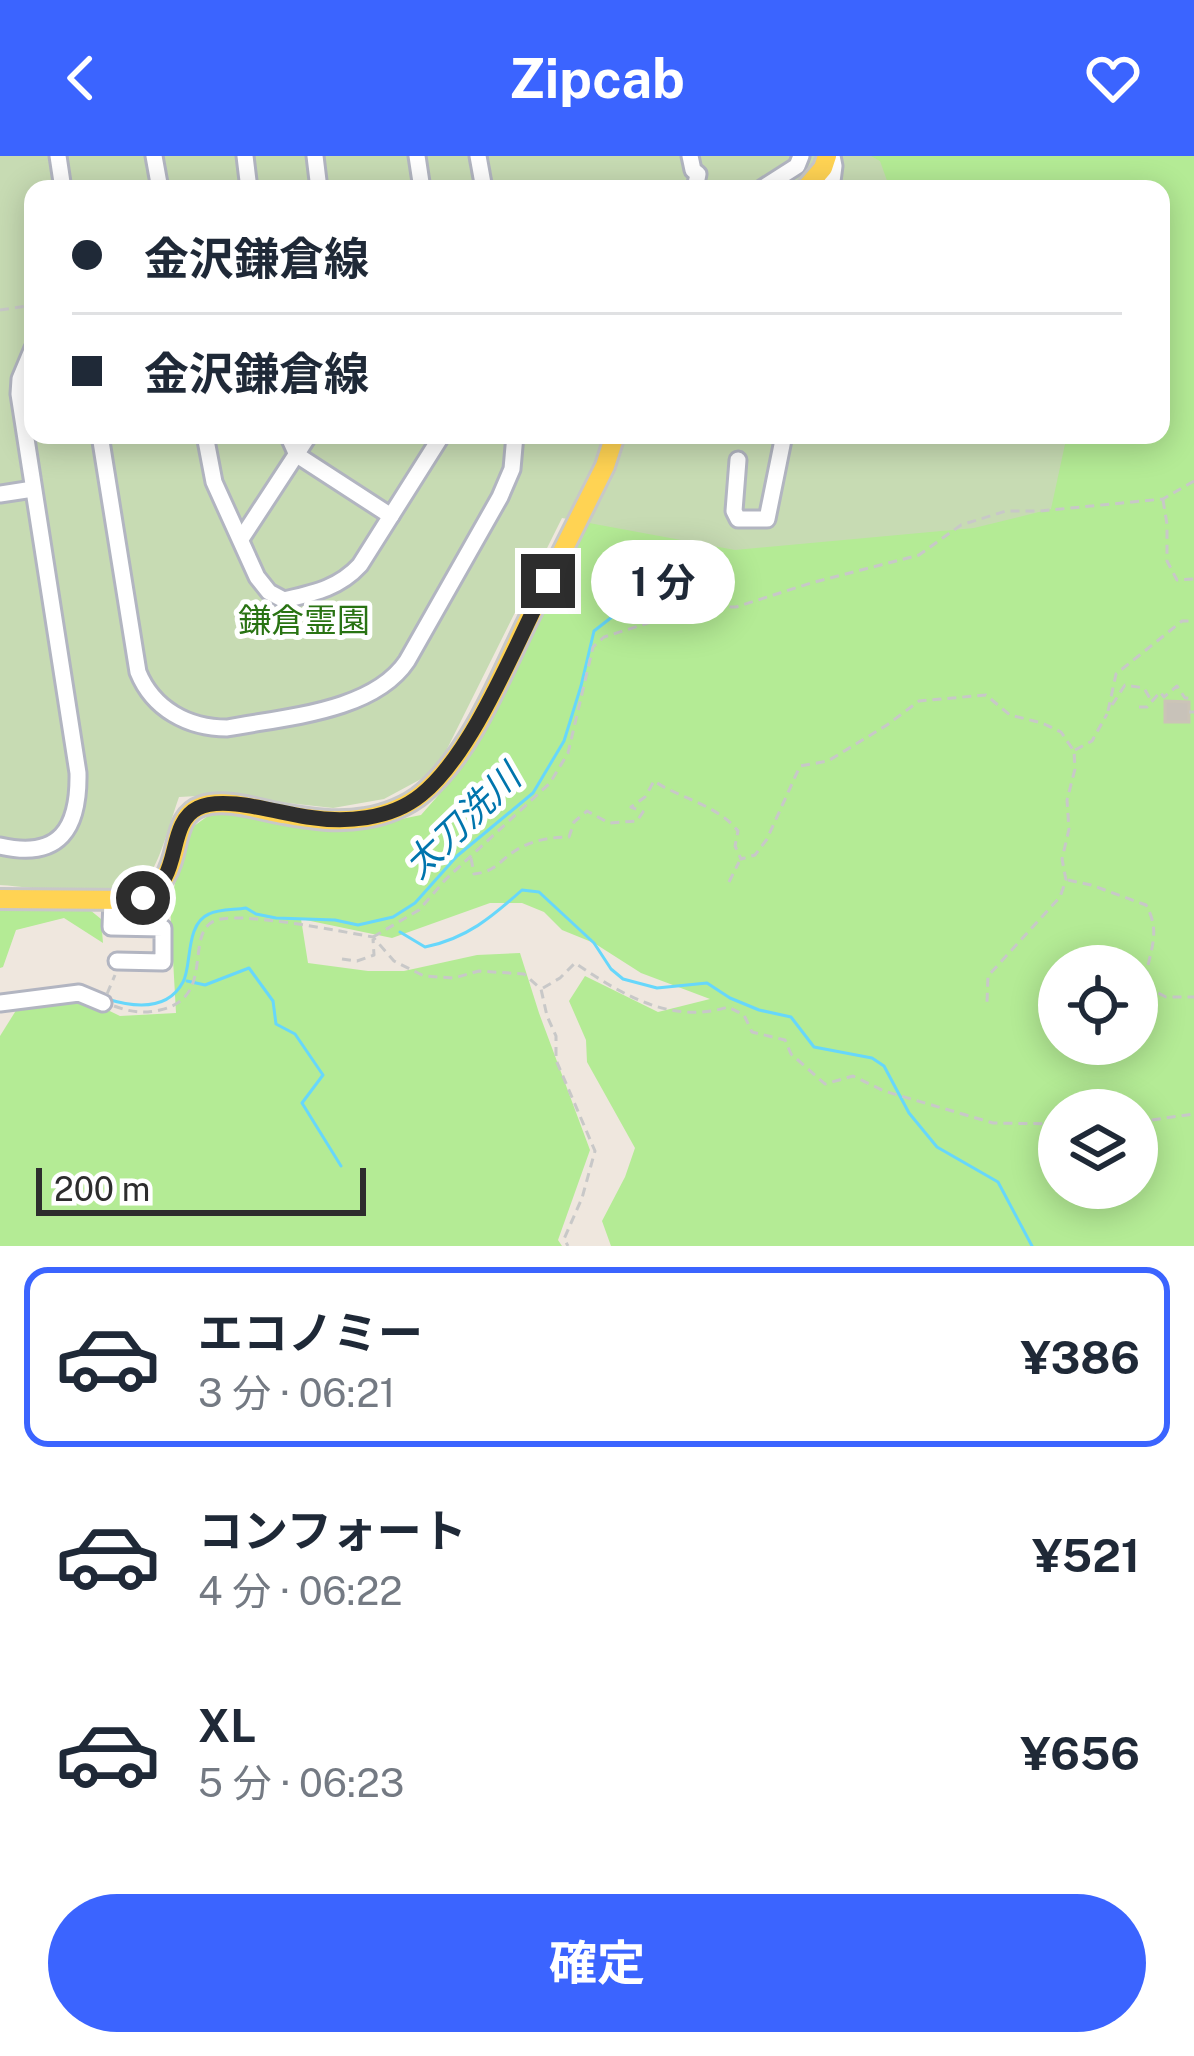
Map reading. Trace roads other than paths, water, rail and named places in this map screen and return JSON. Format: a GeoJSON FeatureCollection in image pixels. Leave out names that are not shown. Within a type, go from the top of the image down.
{"type":"FeatureCollection","features":[{"type":"Feature","properties":{"kind":"main road"},"geometry":{"type":"LineString","coordinates":[[0,899],[143,898],[167,878],[184,822],[202,806],[247,806],[341,820],[368,818],[420,796],[445,770],[482,714],[612,444]]}},
{"type":"Feature","properties":{"kind":"street"},"geometry":{"type":"LineString","coordinates":[[775,180],[797,166],[801,156]]}},
{"type":"Feature","properties":{"kind":"street"},"geometry":{"type":"LineString","coordinates":[[24,365],[18,386],[24,427]]}},
{"type":"Feature","properties":{"kind":"street"},"geometry":{"type":"LineString","coordinates":[[0,846],[33,849],[58,839],[72,823],[79,799],[26,444]]}},
{"type":"Feature","properties":{"kind":"street"},"geometry":{"type":"LineString","coordinates":[[101,444],[143,685],[160,705],[183,719],[227,728],[355,701],[400,672],[508,481],[515,444]]}},
{"type":"Feature","properties":{"kind":"street"},"geometry":{"type":"LineString","coordinates":[[207,444],[214,482],[257,577],[269,592],[284,600],[337,585],[350,576],[436,444]]}},
{"type":"Feature","properties":{"kind":"street"},"geometry":{"type":"LineString","coordinates":[[292,444],[297,455],[391,516]]}},
{"type":"Feature","properties":{"kind":"street"},"geometry":{"type":"LineString","coordinates":[[241,539],[304,444]]}},
{"type":"Feature","properties":{"kind":"street"},"geometry":{"type":"LineString","coordinates":[[738,460],[734,511],[738,518],[766,519],[782,444]]}},
{"type":"Feature","properties":{"kind":"street"},"geometry":{"type":"LineString","coordinates":[[0,494],[33,489]]}},
{"type":"Feature","properties":{"kind":"street"},"geometry":{"type":"LineString","coordinates":[[112,900],[112,927],[163,928],[163,962],[118,961]]}},
{"type":"Feature","properties":{"kind":"street"},"geometry":{"type":"LineString","coordinates":[[0,1003],[79,993],[103,1003]]}},
{"type":"Feature","properties":{"kind":"waterway","name":"太刀洗川"},"geometry":{"type":"LineString","coordinates":[[107,999],[149,1005],[176,992],[186,975],[196,927],[213,912],[246,908],[276,918],[358,925],[393,917],[415,903],[457,856],[533,793],[564,741],[594,631],[626,606]]}},
{"type":"Feature","properties":{"kind":"waterway"},"geometry":{"type":"LineString","coordinates":[[400,932],[425,947],[440,943],[478,926],[522,890],[539,892],[594,943],[623,979],[657,988],[707,983],[759,1010],[791,1017],[814,1047],[872,1058],[884,1066],[909,1113],[937,1147],[998,1182],[1032,1246]]}},
{"type":"Feature","properties":{"kind":"waterway"},"geometry":{"type":"LineString","coordinates":[[187,981],[205,985],[249,968],[273,1001],[276,1024],[295,1034],[323,1075],[302,1103],[341,1166]]}},
{"type":"Feature","properties":{"kind":"park label","name":"鎌倉霊園"},"geometry":{"type":"Point","coordinates":[304,620]}}]}
